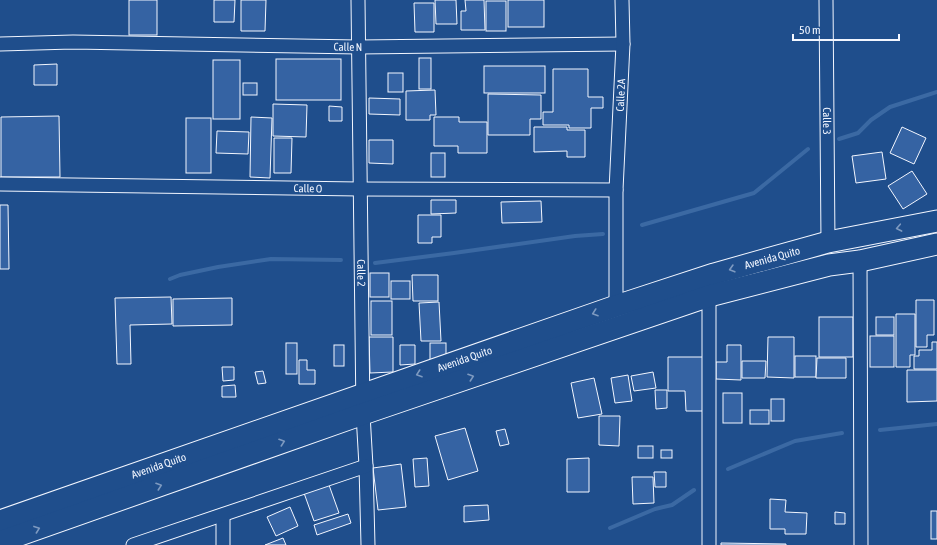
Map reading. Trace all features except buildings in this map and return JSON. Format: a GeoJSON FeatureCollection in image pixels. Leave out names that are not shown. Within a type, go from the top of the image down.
{"type":"FeatureCollection","features":[{"type":"Feature","properties":{"kind":"highway","name":"Avenida Quito"},"geometry":{"type":"LineString","coordinates":[[0,521],[364,393],[616,306],[714,274],[828,242],[937,221]]}},
{"type":"Feature","properties":{"kind":"highway","name":"Avenida Quito"},"geometry":{"type":"LineString","coordinates":[[0,542],[363,414],[709,296],[829,266],[860,261],[937,244]]}},
{"type":"Feature","properties":{"kind":"street","name":"Calle 2"},"geometry":{"type":"LineString","coordinates":[[358,0],[364,393],[363,414],[368,545]]}},
{"type":"Feature","properties":{"kind":"street","name":"Calle 2A"},"geometry":{"type":"LineString","coordinates":[[616,306],[616,190],[623,44],[622,0]]}},
{"type":"Feature","properties":{"kind":"street","name":"Calle 3"},"geometry":{"type":"LineString","coordinates":[[826,0],[828,242]]}},
{"type":"Feature","properties":{"kind":"street","name":"Calle N"},"geometry":{"type":"LineString","coordinates":[[0,44],[73,42],[358,47],[623,44]]}},
{"type":"Feature","properties":{"kind":"street","name":"Calle O"},"geometry":{"type":"LineString","coordinates":[[0,184],[360,189],[616,190]]}},
{"type":"Feature","properties":{"kind":"street"},"geometry":{"type":"LineString","coordinates":[[860,261],[861,545]]}},
{"type":"Feature","properties":{"kind":"street"},"geometry":{"type":"LineString","coordinates":[[709,296],[709,545]]}},
{"type":"Feature","properties":{"kind":"street"},"geometry":{"type":"LineString","coordinates":[[133,545],[366,466]]}},
{"type":"Feature","properties":{"kind":"street"},"geometry":{"type":"LineString","coordinates":[[223,515],[223,545]]}},
{"type":"Feature","properties":{"kind":"waterway"},"geometry":{"type":"LineString","coordinates":[[839,139],[858,133],[871,120],[890,107],[937,92]]}},
{"type":"Feature","properties":{"kind":"waterway"},"geometry":{"type":"LineString","coordinates":[[642,225],[754,193],[808,149]]}},
{"type":"Feature","properties":{"kind":"waterway"},"geometry":{"type":"LineString","coordinates":[[375,263],[575,236],[603,234]]}},
{"type":"Feature","properties":{"kind":"waterway"},"geometry":{"type":"LineString","coordinates":[[170,279],[180,275],[218,267],[271,259],[341,260]]}},
{"type":"Feature","properties":{"kind":"waterway"},"geometry":{"type":"LineString","coordinates":[[880,430],[937,424]]}},
{"type":"Feature","properties":{"kind":"waterway"},"geometry":{"type":"LineString","coordinates":[[728,469],[795,441],[842,433]]}},
{"type":"Feature","properties":{"kind":"waterway"},"geometry":{"type":"LineString","coordinates":[[610,528],[655,509],[672,505],[694,490]]}}]}
